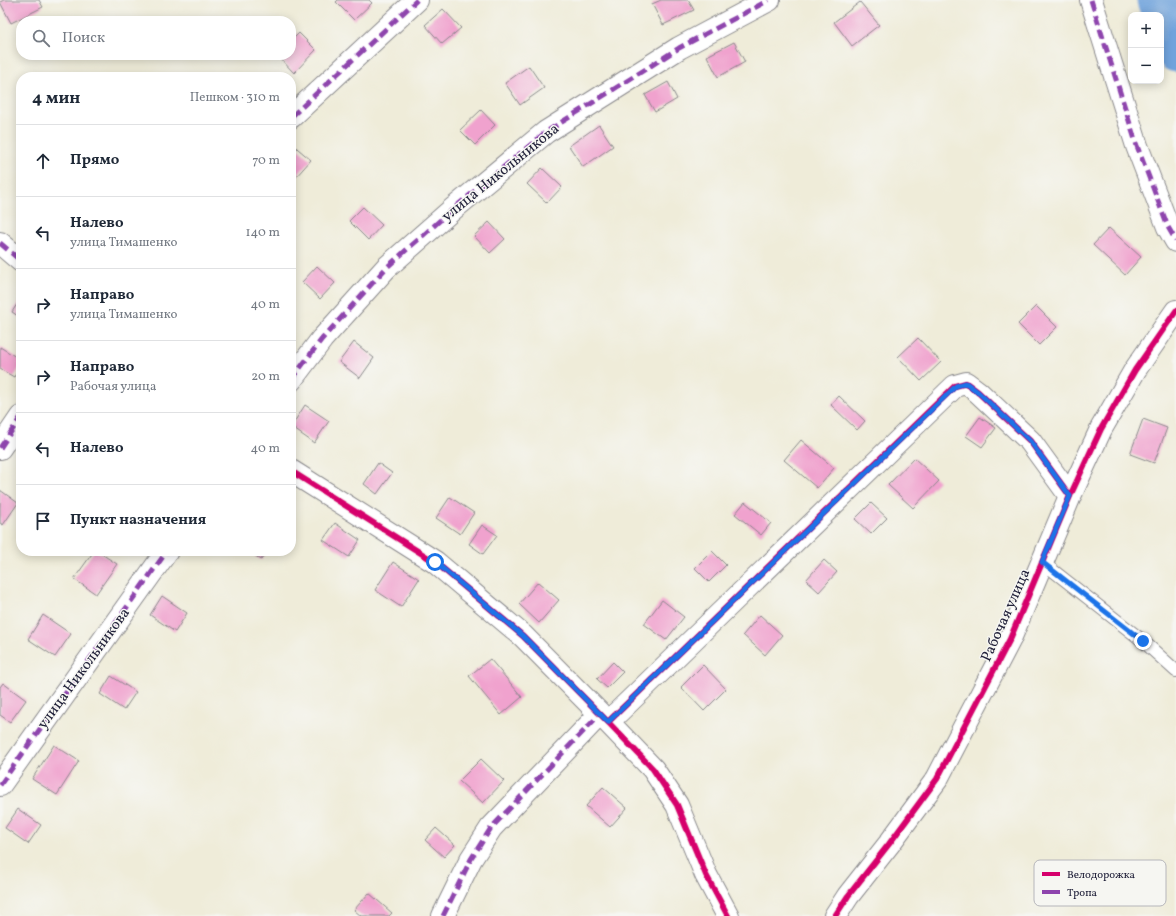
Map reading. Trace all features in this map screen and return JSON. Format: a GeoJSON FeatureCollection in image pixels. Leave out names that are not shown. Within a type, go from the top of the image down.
{"type":"FeatureCollection","features":[{"type":"Feature","properties":{"kind":"street"},"geometry":{"type":"LineString","coordinates":[[296,112],[417,0]]}},
{"type":"Feature","properties":{"kind":"street","name":"улица Никольникова"},"geometry":{"type":"LineString","coordinates":[[296,373],[322,339],[386,268],[453,209],[546,132],[679,48],[769,0]]}},
{"type":"Feature","properties":{"kind":"street"},"geometry":{"type":"LineString","coordinates":[[1091,0],[1137,146],[1168,227],[1176,241]]}},
{"type":"Feature","properties":{"kind":"street"},"geometry":{"type":"LineString","coordinates":[[0,243],[16,257]]}},
{"type":"Feature","properties":{"kind":"street","name":"Рабочая улица"},"geometry":{"type":"LineString","coordinates":[[835,916],[848,896],[937,779],[1010,639],[1070,496],[1101,429],[1135,370],[1176,311]]}},
{"type":"Feature","properties":{"kind":"street"},"geometry":{"type":"LineString","coordinates":[[443,916],[471,859],[491,828],[604,718],[956,386],[966,383],[978,392],[1030,441],[1070,496]]}},
{"type":"Feature","properties":{"kind":"street"},"geometry":{"type":"LineString","coordinates":[[0,448],[16,424]]}},
{"type":"Feature","properties":{"kind":"street"},"geometry":{"type":"LineString","coordinates":[[296,474],[435,562],[523,636],[604,718],[653,769],[677,805],[706,875],[728,916]]}},
{"type":"Feature","properties":{"kind":"street","name":"улица Никольникова"},"geometry":{"type":"LineString","coordinates":[[0,785],[163,556]]}},
{"type":"Feature","properties":{"kind":"lane"},"geometry":{"type":"LineString","coordinates":[[1042,562],[1143,641],[1176,671]]}},
{"type":"Feature","properties":{"kind":"building"},"geometry":{"type":"Polygon","coordinates":[[[4,0],[39,0],[43,7],[25,16],[16,16],[16,20],[11,23],[0,2],[4,0]]]}},
{"type":"Feature","properties":{"kind":"building"},"geometry":{"type":"Polygon","coordinates":[[[338,0],[369,0],[372,3],[354,20],[336,2],[338,0]]]}},
{"type":"Feature","properties":{"kind":"building"},"geometry":{"type":"Polygon","coordinates":[[[661,0],[688,0],[694,10],[663,25],[652,4],[661,0]]]}},
{"type":"Feature","properties":{"kind":"building"},"geometry":{"type":"Polygon","coordinates":[[[860,2],[879,25],[852,46],[834,22],[860,2]]]}},
{"type":"Feature","properties":{"kind":"building"},"geometry":{"type":"Polygon","coordinates":[[[443,9],[461,28],[442,44],[425,25],[443,9]]]}},
{"type":"Feature","properties":{"kind":"building"},"geometry":{"type":"Polygon","coordinates":[[[299,33],[316,50],[295,72],[293,72],[282,60],[296,60],[296,36],[299,33]]]}},
{"type":"Feature","properties":{"kind":"building"},"geometry":{"type":"Polygon","coordinates":[[[734,42],[745,62],[718,77],[707,56],[734,42]]]}},
{"type":"Feature","properties":{"kind":"building"},"geometry":{"type":"Polygon","coordinates":[[[529,66],[544,88],[520,105],[505,83],[529,66]]]}},
{"type":"Feature","properties":{"kind":"building"},"geometry":{"type":"Polygon","coordinates":[[[668,82],[677,99],[655,112],[645,95],[668,82]]]}},
{"type":"Feature","properties":{"kind":"building"},"geometry":{"type":"Polygon","coordinates":[[[481,110],[495,125],[475,145],[460,130],[481,110]]]}},
{"type":"Feature","properties":{"kind":"building"},"geometry":{"type":"Polygon","coordinates":[[[599,125],[613,146],[583,167],[569,146],[599,125]]]}},
{"type":"Feature","properties":{"kind":"building"},"geometry":{"type":"Polygon","coordinates":[[[296,147],[311,160],[296,177],[296,147]]]}},
{"type":"Feature","properties":{"kind":"building"},"geometry":{"type":"Polygon","coordinates":[[[542,168],[562,187],[547,203],[527,184],[542,168]]]}},
{"type":"Feature","properties":{"kind":"building"},"geometry":{"type":"Polygon","coordinates":[[[363,207],[382,225],[368,240],[349,221],[363,207]]]}},
{"type":"Feature","properties":{"kind":"building"},"geometry":{"type":"Polygon","coordinates":[[[489,222],[505,239],[490,253],[474,236],[489,222]]]}},
{"type":"Feature","properties":{"kind":"building"},"geometry":{"type":"Polygon","coordinates":[[[1109,228],[1141,257],[1125,275],[1093,245],[1109,228]]]}},
{"type":"Feature","properties":{"kind":"building"},"geometry":{"type":"Polygon","coordinates":[[[317,266],[335,283],[320,299],[302,282],[317,266]]]}},
{"type":"Feature","properties":{"kind":"building"},"geometry":{"type":"Polygon","coordinates":[[[16,306],[16,315],[12,312],[16,306]]]}},
{"type":"Feature","properties":{"kind":"building"},"geometry":{"type":"Polygon","coordinates":[[[1036,306],[1057,327],[1039,345],[1018,324],[1036,306]]]}},
{"type":"Feature","properties":{"kind":"building"},"geometry":{"type":"Polygon","coordinates":[[[918,338],[941,362],[921,381],[898,357],[918,338]]]}},
{"type":"Feature","properties":{"kind":"building"},"geometry":{"type":"Polygon","coordinates":[[[354,342],[374,358],[360,378],[339,362],[354,342]]]}},
{"type":"Feature","properties":{"kind":"building"},"geometry":{"type":"Polygon","coordinates":[[[0,347],[16,357],[16,374],[14,377],[0,369],[0,347]]]}},
{"type":"Feature","properties":{"kind":"building"},"geometry":{"type":"Polygon","coordinates":[[[839,396],[865,421],[857,430],[831,405],[839,396]]]}},
{"type":"Feature","properties":{"kind":"building"},"geometry":{"type":"Polygon","coordinates":[[[305,405],[329,421],[314,443],[296,430],[296,419],[305,405]]]}},
{"type":"Feature","properties":{"kind":"building"},"geometry":{"type":"Polygon","coordinates":[[[980,417],[996,428],[982,447],[966,436],[980,417]]]}},
{"type":"Feature","properties":{"kind":"building"},"geometry":{"type":"Polygon","coordinates":[[[1143,419],[1167,428],[1154,463],[1130,454],[1143,419]]]}},
{"type":"Feature","properties":{"kind":"building"},"geometry":{"type":"Polygon","coordinates":[[[801,440],[834,468],[817,488],[784,460],[801,440]]]}},
{"type":"Feature","properties":{"kind":"building"},"geometry":{"type":"Polygon","coordinates":[[[914,458],[939,481],[913,508],[888,485],[914,458]]]}},
{"type":"Feature","properties":{"kind":"building"},"geometry":{"type":"Polygon","coordinates":[[[378,463],[392,473],[377,494],[364,484],[378,463]]]}},
{"type":"Feature","properties":{"kind":"building"},"geometry":{"type":"Polygon","coordinates":[[[0,490],[16,502],[16,506],[3,525],[0,523],[0,490]]]}},
{"type":"Feature","properties":{"kind":"building"},"geometry":{"type":"Polygon","coordinates":[[[450,497],[474,513],[460,534],[436,518],[450,497]]]}},
{"type":"Feature","properties":{"kind":"building"},"geometry":{"type":"Polygon","coordinates":[[[745,502],[771,523],[761,535],[735,514],[745,502]]]}},
{"type":"Feature","properties":{"kind":"building"},"geometry":{"type":"Polygon","coordinates":[[[871,503],[887,518],[871,534],[855,519],[871,503]]]}},
{"type":"Feature","properties":{"kind":"building"},"geometry":{"type":"Polygon","coordinates":[[[335,523],[360,540],[349,557],[323,540],[335,523]]]}},
{"type":"Feature","properties":{"kind":"building"},"geometry":{"type":"Polygon","coordinates":[[[482,525],[497,535],[483,554],[469,544],[482,525]]]}},
{"type":"Feature","properties":{"kind":"building"},"geometry":{"type":"Polygon","coordinates":[[[712,551],[726,565],[709,582],[695,568],[712,551]]]}},
{"type":"Feature","properties":{"kind":"building"},"geometry":{"type":"Polygon","coordinates":[[[90,556],[105,556],[117,564],[96,594],[74,579],[90,556]]]}},
{"type":"Feature","properties":{"kind":"building"},"geometry":{"type":"Polygon","coordinates":[[[256,556],[264,556],[261,560],[256,556]]]}},
{"type":"Feature","properties":{"kind":"building"},"geometry":{"type":"Polygon","coordinates":[[[824,560],[837,572],[819,592],[806,580],[824,560]]]}},
{"type":"Feature","properties":{"kind":"building"},"geometry":{"type":"Polygon","coordinates":[[[393,562],[419,579],[401,607],[375,590],[393,562]]]}},
{"type":"Feature","properties":{"kind":"building"},"geometry":{"type":"Polygon","coordinates":[[[538,582],[559,600],[539,623],[519,604],[538,582]]]}},
{"type":"Feature","properties":{"kind":"building"},"geometry":{"type":"Polygon","coordinates":[[[162,596],[187,613],[175,632],[150,615],[162,596]]]}},
{"type":"Feature","properties":{"kind":"building"},"geometry":{"type":"Polygon","coordinates":[[[662,600],[684,617],[666,640],[644,624],[662,600]]]}},
{"type":"Feature","properties":{"kind":"building"},"geometry":{"type":"Polygon","coordinates":[[[43,615],[71,634],[55,657],[28,639],[43,615]]]}},
{"type":"Feature","properties":{"kind":"building"},"geometry":{"type":"Polygon","coordinates":[[[760,615],[782,635],[765,655],[743,635],[760,615]]]}},
{"type":"Feature","properties":{"kind":"building"},"geometry":{"type":"Polygon","coordinates":[[[490,659],[522,697],[501,715],[469,676],[490,659]]]}},
{"type":"Feature","properties":{"kind":"building"},"geometry":{"type":"Polygon","coordinates":[[[613,662],[623,672],[607,688],[597,679],[613,662]]]}},
{"type":"Feature","properties":{"kind":"building"},"geometry":{"type":"Polygon","coordinates":[[[703,665],[726,689],[704,711],[681,687],[703,665]]]}},
{"type":"Feature","properties":{"kind":"building"},"geometry":{"type":"Polygon","coordinates":[[[111,676],[136,692],[124,710],[100,694],[111,676]]]}},
{"type":"Feature","properties":{"kind":"building"},"geometry":{"type":"Polygon","coordinates":[[[3,683],[26,700],[10,722],[0,715],[0,687],[3,683]]]}},
{"type":"Feature","properties":{"kind":"building"},"geometry":{"type":"Polygon","coordinates":[[[54,745],[79,761],[57,795],[32,779],[54,745]]]}},
{"type":"Feature","properties":{"kind":"building"},"geometry":{"type":"Polygon","coordinates":[[[481,759],[504,781],[483,803],[459,781],[481,759]]]}},
{"type":"Feature","properties":{"kind":"building"},"geometry":{"type":"Polygon","coordinates":[[[603,787],[627,808],[610,827],[586,806],[603,787]]]}},
{"type":"Feature","properties":{"kind":"building"},"geometry":{"type":"Polygon","coordinates":[[[18,809],[41,825],[28,844],[5,828],[18,809]]]}},
{"type":"Feature","properties":{"kind":"building"},"geometry":{"type":"Polygon","coordinates":[[[436,828],[455,845],[444,857],[425,840],[436,828]]]}},
{"type":"Feature","properties":{"kind":"building"},"geometry":{"type":"Polygon","coordinates":[[[369,893],[392,913],[389,916],[361,916],[354,910],[369,893]]]}},
{"type":"Feature","properties":{"kind":"waterway"},"geometry":{"type":"LineString","coordinates":[[1157,0],[1176,52]]}},
{"type":"Feature","properties":{"kind":"marked path"},"geometry":{"type":"LineString","coordinates":[[296,112],[417,0]]}},
{"type":"Feature","properties":{"kind":"marked path"},"geometry":{"type":"LineString","coordinates":[[296,373],[322,339],[386,268],[453,209],[546,132],[679,48],[769,0]]}},
{"type":"Feature","properties":{"kind":"marked path"},"geometry":{"type":"LineString","coordinates":[[1091,0],[1137,146],[1168,227],[1176,241]]}},
{"type":"Feature","properties":{"kind":"marked path"},"geometry":{"type":"LineString","coordinates":[[0,243],[16,257]]}},
{"type":"Feature","properties":{"kind":"marked path"},"geometry":{"type":"LineString","coordinates":[[0,448],[16,424]]}},
{"type":"Feature","properties":{"kind":"marked path"},"geometry":{"type":"LineString","coordinates":[[0,785],[163,556]]}},
{"type":"Feature","properties":{"kind":"marked path"},"geometry":{"type":"LineString","coordinates":[[443,916],[471,859],[491,828],[600,714]]}},
{"type":"Feature","properties":{"kind":"cycle path"},"geometry":{"type":"LineString","coordinates":[[835,916],[848,896],[937,779],[1010,639],[1070,496],[1101,429],[1135,370],[1176,311]]}},
{"type":"Feature","properties":{"kind":"cycle path"},"geometry":{"type":"LineString","coordinates":[[608,722],[955,386],[966,383],[978,392],[1030,441],[1070,496]]}},
{"type":"Feature","properties":{"kind":"cycle path"},"geometry":{"type":"LineString","coordinates":[[296,474],[435,562],[523,636],[608,722],[653,769],[677,805],[706,875],[728,916]]}},
{"type":"Feature","properties":{"kind":"route"},"geometry":{"type":"LineString","coordinates":[[435,562],[523,636],[608,722],[956,386],[966,383],[978,392],[1030,441],[1070,496],[1042,562],[1143,641]]}}]}
